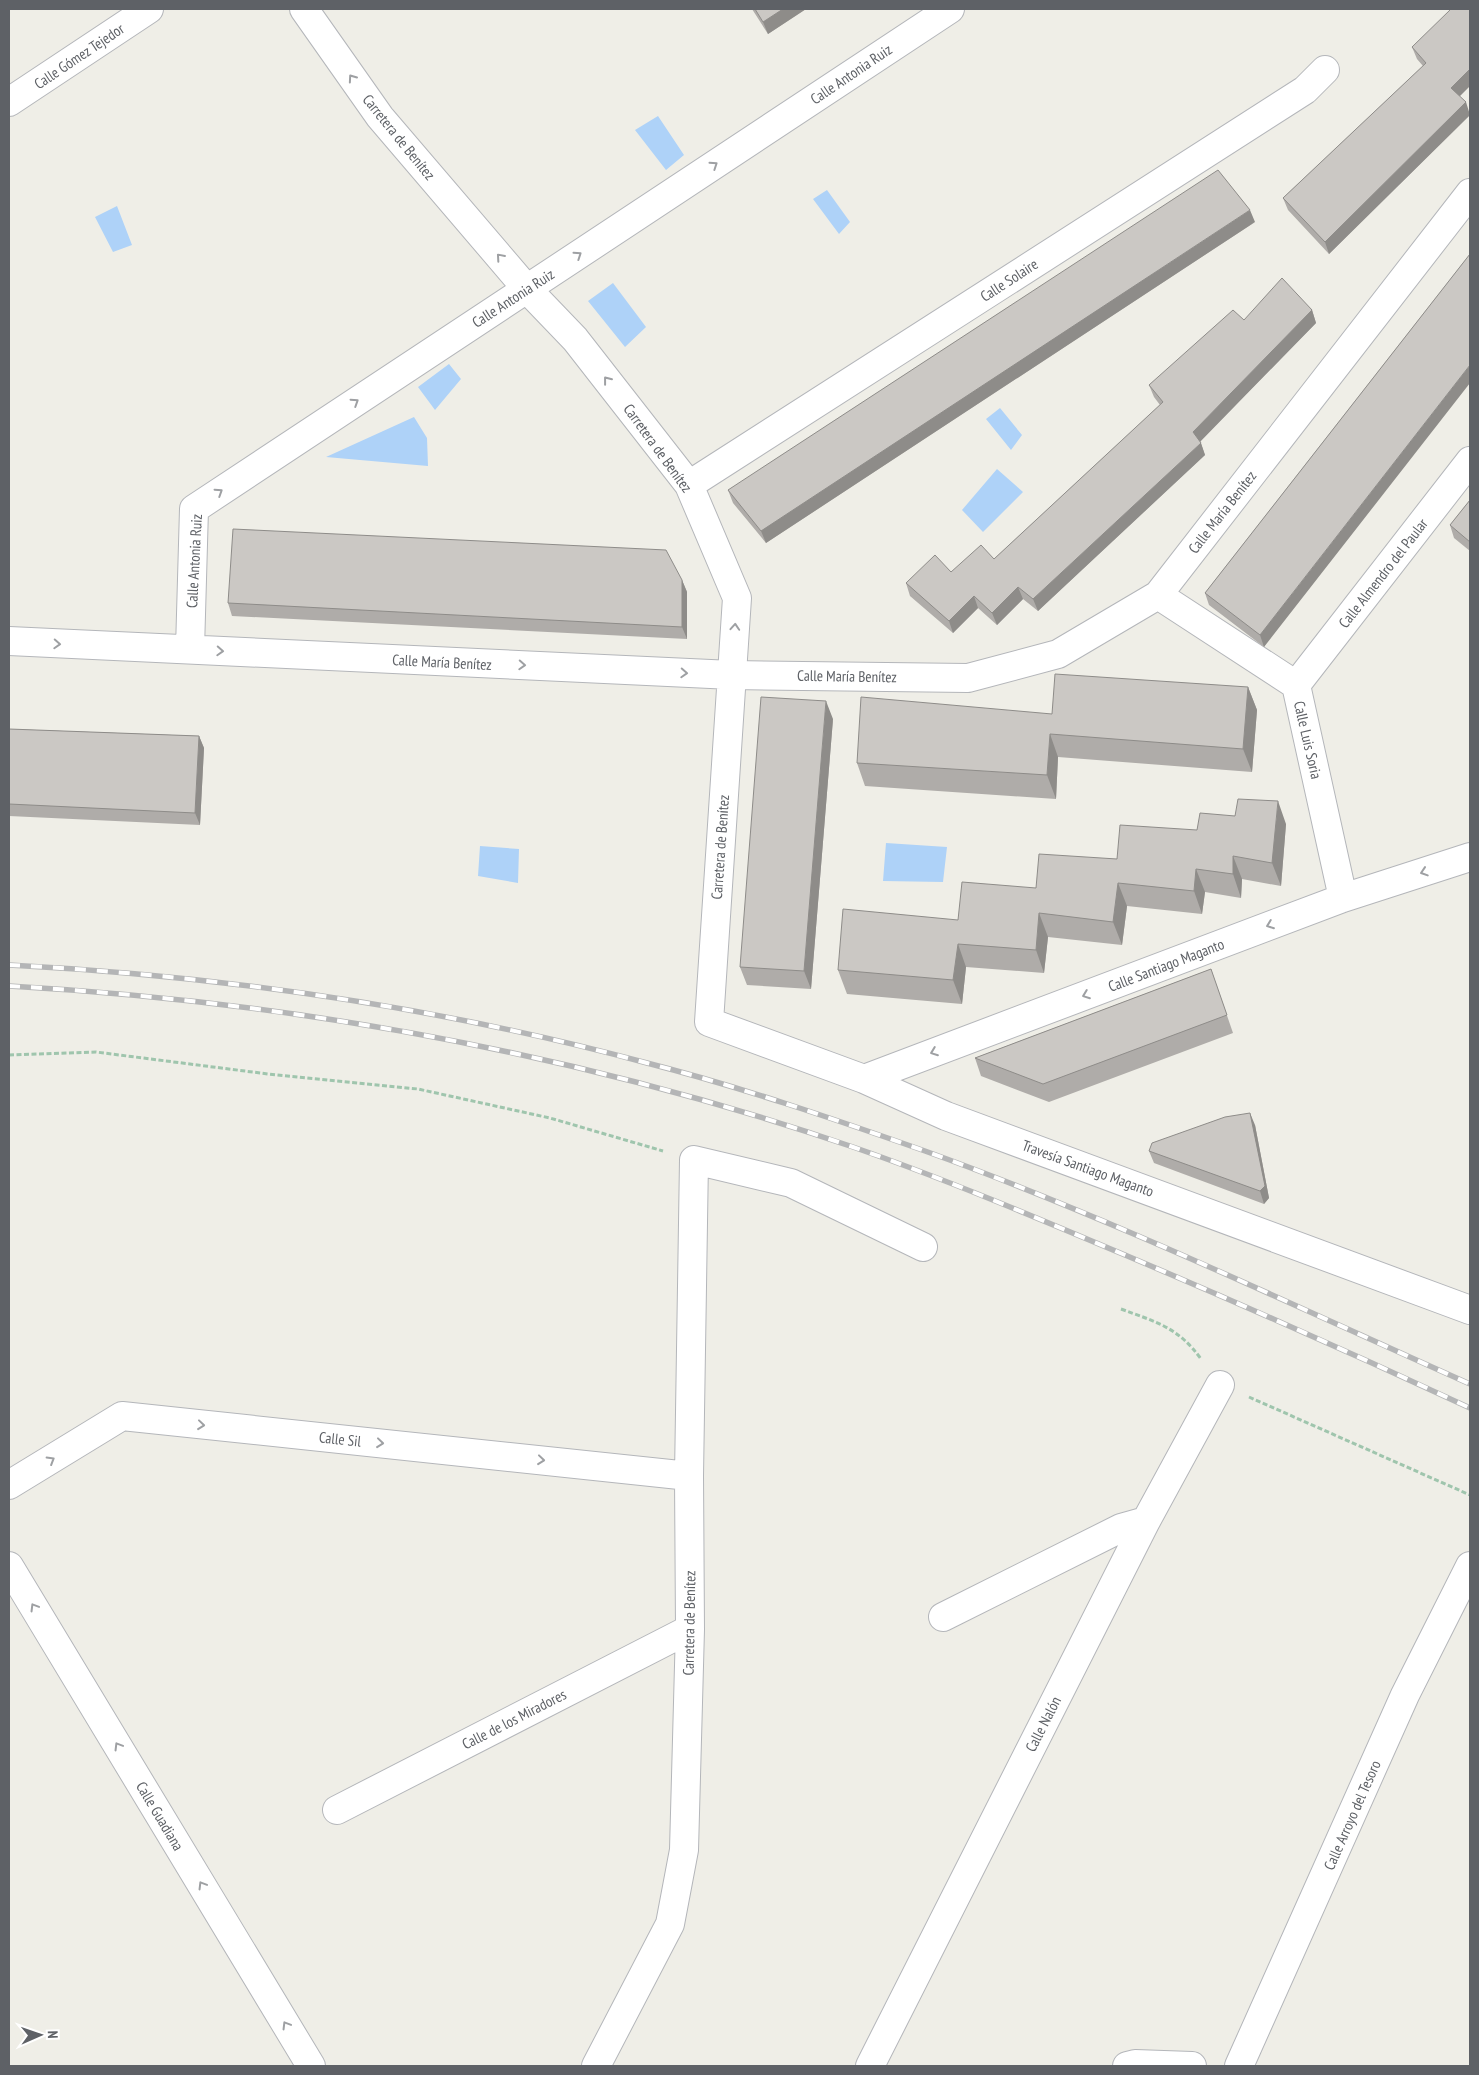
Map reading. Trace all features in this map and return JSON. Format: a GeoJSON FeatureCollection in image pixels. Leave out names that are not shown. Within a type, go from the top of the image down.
{"type":"FeatureCollection","features":[{"type":"Feature","properties":{"kind":"street","name":"Calle Gómez Tejedor"},"geometry":{"type":"LineString","coordinates":[[9,102],[150,9]]}},
{"type":"Feature","properties":{"kind":"street","name":"Carretera de Benítez"},"geometry":{"type":"LineString","coordinates":[[304,9],[380,117],[527,289],[575,339],[689,485],[737,598],[709,1022]]}},
{"type":"Feature","properties":{"kind":"street","name":"Calle Antonia Ruiz"},"geometry":{"type":"LineString","coordinates":[[190,649],[194,509],[950,9]]}},
{"type":"Feature","properties":{"kind":"street","name":"Calle Solaire"},"geometry":{"type":"LineString","coordinates":[[689,485],[1305,90],[1325,70]]}},
{"type":"Feature","properties":{"kind":"street","name":"Calle María Benítez"},"geometry":{"type":"LineString","coordinates":[[9,641],[732,675],[968,678],[1058,654],[1158,595],[1470,193]]}},
{"type":"Feature","properties":{"kind":"street","name":"Calle Almendro del Paular"},"geometry":{"type":"LineString","coordinates":[[1296,685],[1470,461]]}},
{"type":"Feature","properties":{"kind":"street","name":"Calle Luis Soria"},"geometry":{"type":"LineString","coordinates":[[1158,595],[1296,685],[1343,898]]}},
{"type":"Feature","properties":{"kind":"street","name":"Calle Santiago Maganto"},"geometry":{"type":"LineString","coordinates":[[864,1079],[1343,898],[1470,857]]}},
{"type":"Feature","properties":{"kind":"street","name":"Travesía Santiago Maganto"},"geometry":{"type":"LineString","coordinates":[[709,1022],[864,1079],[946,1116],[1470,1310]]}},
{"type":"Feature","properties":{"kind":"street","name":"Carretera de Benítez"},"geometry":{"type":"LineString","coordinates":[[596,2066],[670,1924],[684,1850],[690,1629],[689,1476],[694,1160]]}},
{"type":"Feature","properties":{"kind":"street"},"geometry":{"type":"LineString","coordinates":[[694,1160],[790,1183],[923,1247]]}},
{"type":"Feature","properties":{"kind":"street","name":"Calle Nalón"},"geometry":{"type":"LineString","coordinates":[[870,2066],[1146,1521],[1220,1385]]}},
{"type":"Feature","properties":{"kind":"street","name":"Calle Sil"},"geometry":{"type":"LineString","coordinates":[[9,1485],[122,1416],[689,1476]]}},
{"type":"Feature","properties":{"kind":"street"},"geometry":{"type":"LineString","coordinates":[[942,1617],[1121,1528],[1146,1521]]}},
{"type":"Feature","properties":{"kind":"street","name":"Calle Guadiana"},"geometry":{"type":"LineString","coordinates":[[9,1566],[311,2066]]}},
{"type":"Feature","properties":{"kind":"street","name":"Calle Arroyo del Tesoro"},"geometry":{"type":"LineString","coordinates":[[1239,2066],[1405,1696],[1470,1566]]}},
{"type":"Feature","properties":{"kind":"street","name":"Calle de los Miradores"},"geometry":{"type":"LineString","coordinates":[[337,1810],[690,1629]]}},
{"type":"Feature","properties":{"kind":"street"},"geometry":{"type":"LineString","coordinates":[[1127,2066],[1135,2064],[1192,2066]]}},
{"type":"Feature","properties":{"kind":"path"},"geometry":{"type":"LineString","coordinates":[[9,1055],[96,1052],[268,1074],[418,1089],[550,1118],[694,1160]]}},
{"type":"Feature","properties":{"kind":"path"},"geometry":{"type":"LineString","coordinates":[[1121,1309],[1170,1328],[1193,1348],[1220,1385],[1470,1495]]}},
{"type":"Feature","properties":{"kind":"water"},"geometry":{"type":"Polygon","coordinates":[[[658,116],[684,155],[666,170],[635,130],[658,116]]]}},
{"type":"Feature","properties":{"kind":"water"},"geometry":{"type":"Polygon","coordinates":[[[827,190],[850,222],[839,234],[813,199],[827,190]]]}},
{"type":"Feature","properties":{"kind":"water"},"geometry":{"type":"Polygon","coordinates":[[[117,206],[132,245],[113,252],[95,217],[117,206]]]}},
{"type":"Feature","properties":{"kind":"water"},"geometry":{"type":"Polygon","coordinates":[[[613,283],[646,327],[625,347],[588,301],[613,283]]]}},
{"type":"Feature","properties":{"kind":"water"},"geometry":{"type":"Polygon","coordinates":[[[449,364],[461,379],[435,410],[418,387],[449,364]]]}},
{"type":"Feature","properties":{"kind":"water"},"geometry":{"type":"Polygon","coordinates":[[[1000,408],[1022,435],[1011,450],[986,419],[1000,408]]]}},
{"type":"Feature","properties":{"kind":"water"},"geometry":{"type":"Polygon","coordinates":[[[414,417],[427,438],[428,466],[326,457],[414,417]]]}},
{"type":"Feature","properties":{"kind":"water"},"geometry":{"type":"Polygon","coordinates":[[[997,469],[1023,492],[983,532],[962,510],[997,469]]]}},
{"type":"Feature","properties":{"kind":"water"},"geometry":{"type":"Polygon","coordinates":[[[886,843],[947,847],[943,882],[883,881],[886,843]]]}},
{"type":"Feature","properties":{"kind":"water"},"geometry":{"type":"Polygon","coordinates":[[[480,846],[519,849],[518,883],[478,876],[480,846]]]}},
{"type":"Feature","properties":{"kind":"building"},"geometry":{"type":"Polygon","coordinates":[[[755,9],[783,9],[763,22],[755,9]]]}},
{"type":"Feature","properties":{"kind":"building"},"geometry":{"type":"Polygon","coordinates":[[[1451,9],[1470,9],[1470,69],[1451,88],[1466,102],[1325,242],[1283,198],[1426,63],[1412,47],[1451,9]]]}},
{"type":"Feature","properties":{"kind":"building"},"geometry":{"type":"Polygon","coordinates":[[[1218,170],[1250,210],[761,531],[728,490],[1218,170]]]}},
{"type":"Feature","properties":{"kind":"building"},"geometry":{"type":"Polygon","coordinates":[[[1470,254],[1470,365],[1260,635],[1205,593],[1470,254]]]}},
{"type":"Feature","properties":{"kind":"building"},"geometry":{"type":"Polygon","coordinates":[[[1282,278],[1312,310],[1193,432],[1201,443],[1033,599],[1018,587],[992,613],[974,596],[949,621],[906,583],[935,555],[951,572],[981,545],[994,559],[1163,402],[1149,385],[1233,310],[1244,320],[1282,278]]]}},
{"type":"Feature","properties":{"kind":"building"},"geometry":{"type":"Polygon","coordinates":[[[1470,500],[1470,542],[1450,525],[1470,500]]]}},
{"type":"Feature","properties":{"kind":"building"},"geometry":{"type":"Polygon","coordinates":[[[233,529],[666,550],[682,580],[682,627],[228,603],[233,529]]]}},
{"type":"Feature","properties":{"kind":"building"},"geometry":{"type":"Polygon","coordinates":[[[1055,674],[1248,687],[1243,749],[1050,734],[1047,775],[857,763],[861,697],[1052,714],[1055,674]]]}},
{"type":"Feature","properties":{"kind":"building"},"geometry":{"type":"Polygon","coordinates":[[[761,697],[826,701],[804,971],[740,967],[761,697]]]}},
{"type":"Feature","properties":{"kind":"building"},"geometry":{"type":"Polygon","coordinates":[[[9,729],[199,736],[195,813],[9,804],[9,729]]]}},
{"type":"Feature","properties":{"kind":"building"},"geometry":{"type":"Polygon","coordinates":[[[1238,799],[1278,801],[1272,863],[1233,856],[1233,874],[1196,869],[1194,891],[1118,883],[1113,922],[1039,913],[1036,950],[958,944],[953,980],[838,970],[843,909],[958,920],[962,882],[1036,888],[1039,854],[1117,859],[1120,825],[1197,830],[1200,813],[1235,816],[1238,799]]]}},
{"type":"Feature","properties":{"kind":"building"},"geometry":{"type":"Polygon","coordinates":[[[1211,969],[1227,1015],[1043,1084],[975,1058],[1211,969]]]}},
{"type":"Feature","properties":{"kind":"building"},"geometry":{"type":"Polygon","coordinates":[[[1250,1113],[1265,1186],[1260,1191],[1149,1151],[1152,1143],[1225,1117],[1250,1113]]]}},
{"type":"Feature","properties":{"kind":"railway"},"geometry":{"type":"LineString","coordinates":[[9,965],[170,977],[250,986],[410,1010],[568,1043],[717,1082],[822,1115],[925,1151],[1063,1204],[1470,1384]]}},
{"type":"Feature","properties":{"kind":"railway"},"geometry":{"type":"LineString","coordinates":[[9,986],[117,994],[331,1019],[542,1059],[750,1114],[853,1147],[956,1185],[1168,1273],[1470,1408]]}}]}
